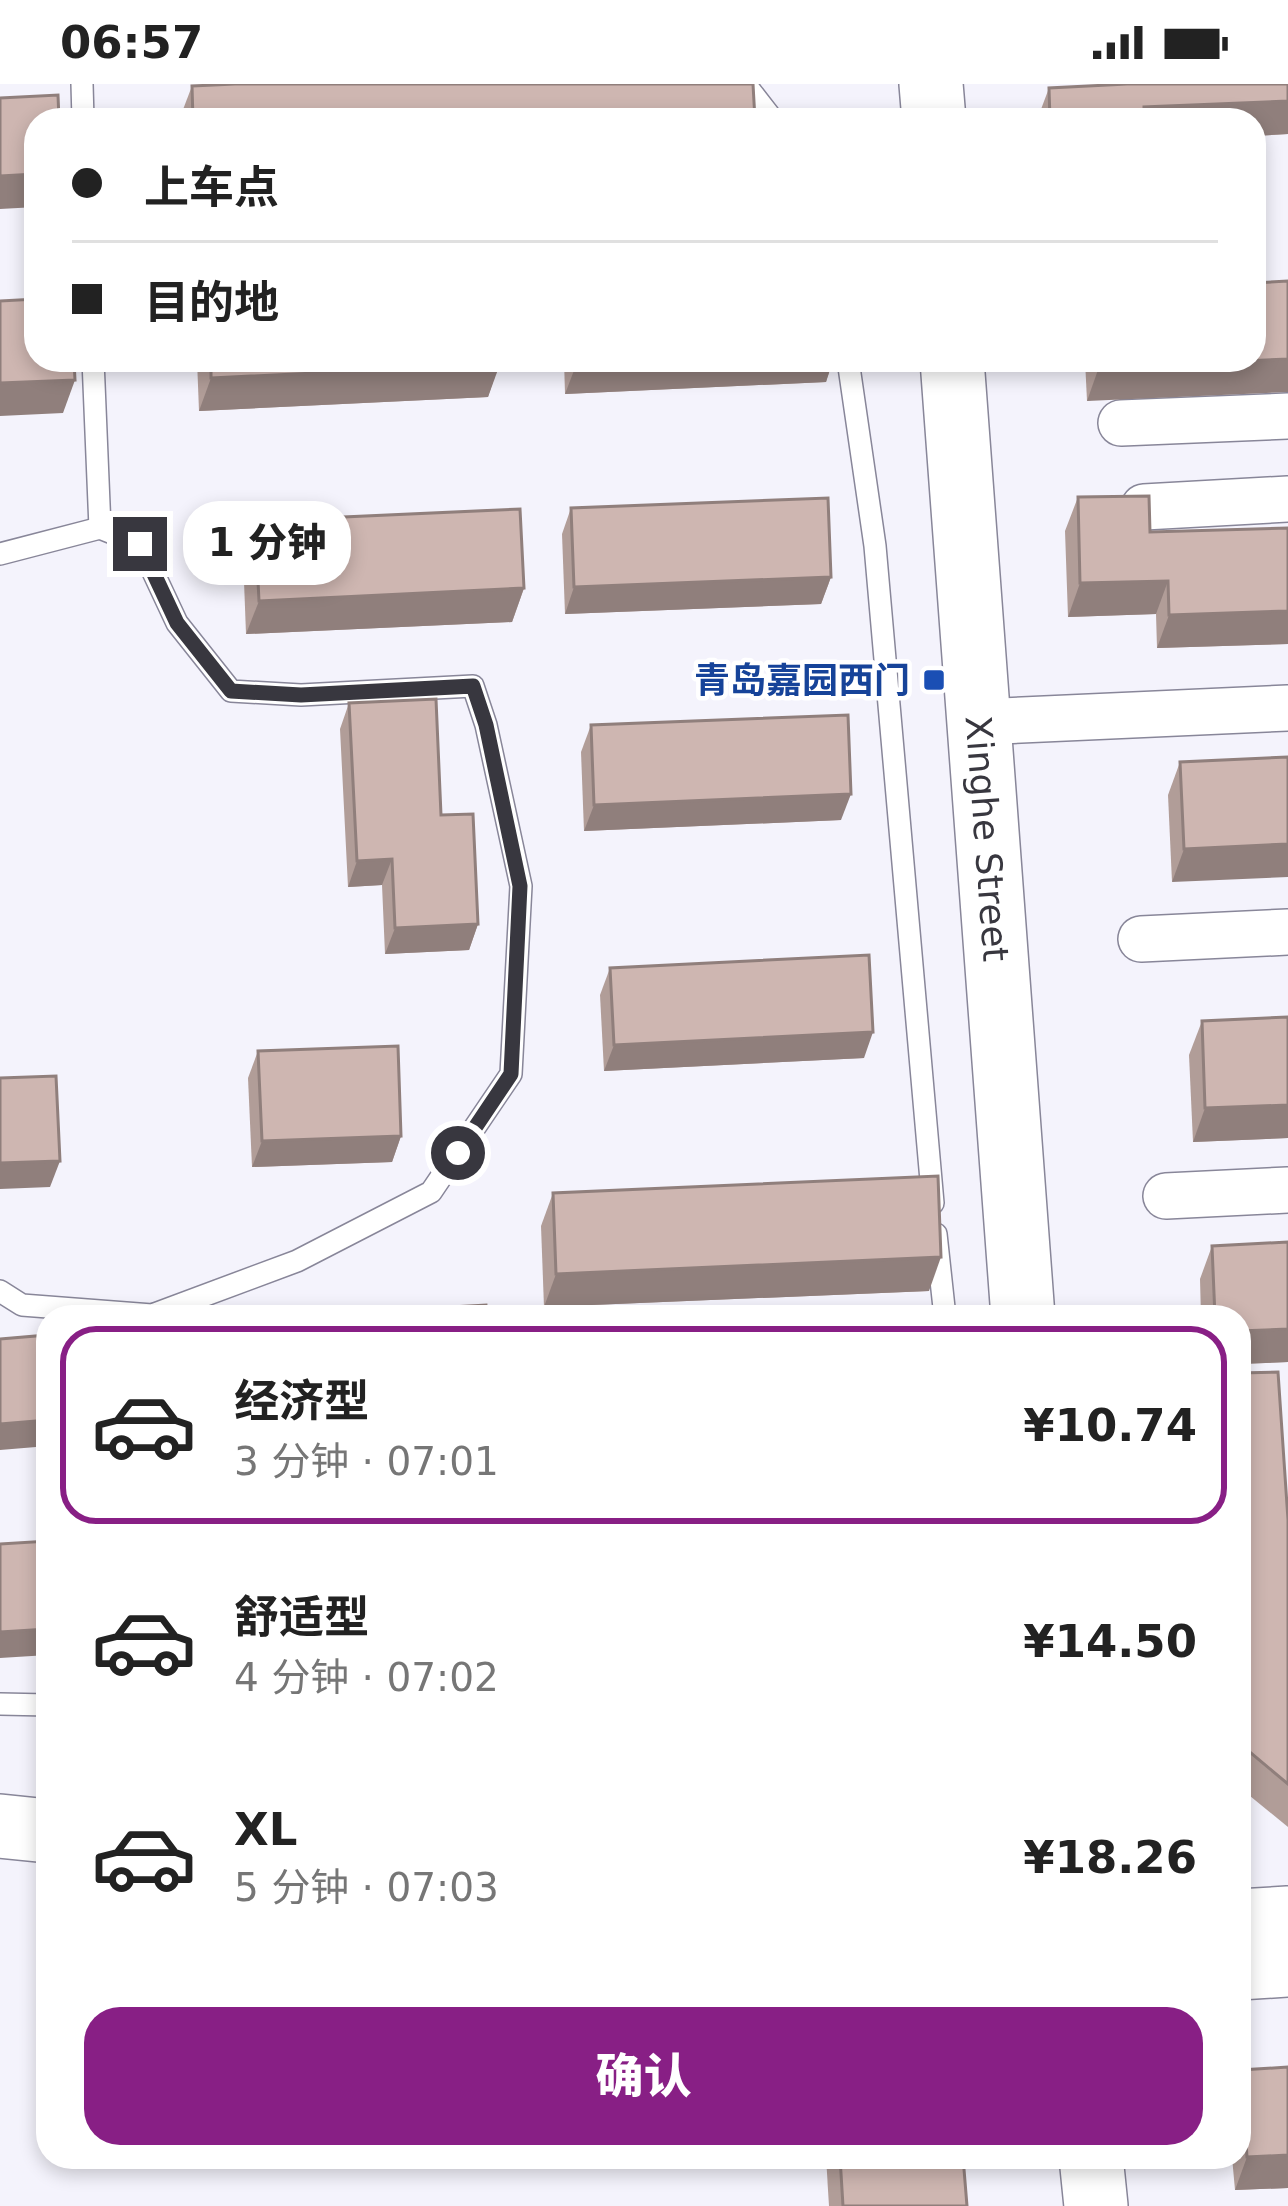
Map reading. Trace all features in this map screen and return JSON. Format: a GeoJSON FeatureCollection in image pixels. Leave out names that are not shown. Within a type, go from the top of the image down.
{"type":"FeatureCollection","features":[{"type":"Feature","properties":{"kind":"street","name":"Xinghe Street"},"geometry":{"type":"LineString","coordinates":[[953,372],[1022,1305]]}},
{"type":"Feature","properties":{"kind":"street"},"geometry":{"type":"LineString","coordinates":[[1121,423],[1288,416]]}},
{"type":"Feature","properties":{"kind":"street"},"geometry":{"type":"LineString","coordinates":[[1144,507],[1288,500]]}},
{"type":"Feature","properties":{"kind":"street"},"geometry":{"type":"LineString","coordinates":[[979,722],[1288,708]]}},
{"type":"Feature","properties":{"kind":"street"},"geometry":{"type":"LineString","coordinates":[[1141,939],[1288,932]]}},
{"type":"Feature","properties":{"kind":"street"},"geometry":{"type":"LineString","coordinates":[[1166,1196],[1288,1190]]}},
{"type":"Feature","properties":{"kind":"street"},"geometry":{"type":"LineString","coordinates":[[0,1826],[36,1830]]}},
{"type":"Feature","properties":{"kind":"street"},"geometry":{"type":"LineString","coordinates":[[1251,1921],[1288,1918]]}},
{"type":"Feature","properties":{"kind":"street"},"geometry":{"type":"LineString","coordinates":[[1251,1967],[1288,1965]]}},
{"type":"Feature","properties":{"kind":"street"},"geometry":{"type":"LineString","coordinates":[[1092,2169],[1096,2206]]}},
{"type":"Feature","properties":{"kind":"lane"},"geometry":{"type":"LineString","coordinates":[[745,84],[764,108]]}},
{"type":"Feature","properties":{"kind":"lane"},"geometry":{"type":"LineString","coordinates":[[94,372],[100,528]]}},
{"type":"Feature","properties":{"kind":"lane"},"geometry":{"type":"LineString","coordinates":[[850,372],[875,546],[944,1305]]}},
{"type":"Feature","properties":{"kind":"lane"},"geometry":{"type":"LineString","coordinates":[[0,554],[100,528],[140,544],[177,623],[231,691],[301,695],[473,686],[486,725],[520,886],[511,1074],[430,1192],[297,1261],[179,1305]]}},
{"type":"Feature","properties":{"kind":"lane"},"geometry":{"type":"LineString","coordinates":[[0,1291],[22,1305],[36,1306]]}},
{"type":"Feature","properties":{"kind":"lane"},"geometry":{"type":"LineString","coordinates":[[0,1704],[36,1706]]}},
{"type":"Feature","properties":{"kind":"building"},"geometry":{"type":"Polygon","coordinates":[[[753,84],[754,108],[193,108],[192,86],[753,84]]]}},
{"type":"Feature","properties":{"kind":"building"},"geometry":{"type":"Polygon","coordinates":[[[1288,84],[1288,101],[1050,108],[1049,88],[1288,84]]]}},
{"type":"Feature","properties":{"kind":"building"},"geometry":{"type":"Polygon","coordinates":[[[58,95],[59,108],[24,108],[24,175],[0,176],[0,98],[58,95]]]}},
{"type":"Feature","properties":{"kind":"building"},"geometry":{"type":"Polygon","coordinates":[[[1288,281],[1288,359],[1266,360],[1266,282],[1288,281]]]}},
{"type":"Feature","properties":{"kind":"building"},"geometry":{"type":"Polygon","coordinates":[[[24,300],[24,372],[75,372],[75,380],[0,383],[0,301],[24,300]]]}},
{"type":"Feature","properties":{"kind":"building"},"geometry":{"type":"Polygon","coordinates":[[[211,372],[335,372],[211,378],[211,372]]]}},
{"type":"Feature","properties":{"kind":"building"},"geometry":{"type":"Polygon","coordinates":[[[1149,496],[1150,532],[1288,528],[1288,611],[1169,615],[1168,581],[1080,583],[1078,497],[1149,496]]]}},
{"type":"Feature","properties":{"kind":"building"},"geometry":{"type":"Polygon","coordinates":[[[828,498],[831,577],[574,587],[571,508],[828,498]]]}},
{"type":"Feature","properties":{"kind":"building"},"geometry":{"type":"Polygon","coordinates":[[[520,509],[524,588],[259,601],[255,521],[520,509]]]}},
{"type":"Feature","properties":{"kind":"building"},"geometry":{"type":"Polygon","coordinates":[[[436,699],[441,815],[473,814],[478,924],[395,928],[392,859],[357,861],[349,703],[436,699]]]}},
{"type":"Feature","properties":{"kind":"building"},"geometry":{"type":"Polygon","coordinates":[[[848,715],[851,794],[594,805],[591,725],[848,715]]]}},
{"type":"Feature","properties":{"kind":"building"},"geometry":{"type":"Polygon","coordinates":[[[1288,757],[1288,844],[1184,849],[1180,762],[1288,757]]]}},
{"type":"Feature","properties":{"kind":"building"},"geometry":{"type":"Polygon","coordinates":[[[869,955],[873,1032],[614,1045],[610,968],[869,955]]]}},
{"type":"Feature","properties":{"kind":"building"},"geometry":{"type":"Polygon","coordinates":[[[1288,1017],[1288,1105],[1205,1108],[1202,1021],[1288,1017]]]}},
{"type":"Feature","properties":{"kind":"building"},"geometry":{"type":"Polygon","coordinates":[[[398,1046],[401,1136],[262,1141],[258,1051],[398,1046]]]}},
{"type":"Feature","properties":{"kind":"building"},"geometry":{"type":"Polygon","coordinates":[[[56,1076],[60,1161],[0,1163],[0,1078],[56,1076]]]}},
{"type":"Feature","properties":{"kind":"building"},"geometry":{"type":"Polygon","coordinates":[[[938,1176],[941,1257],[556,1274],[553,1193],[938,1176]]]}},
{"type":"Feature","properties":{"kind":"building"},"geometry":{"type":"Polygon","coordinates":[[[1288,1242],[1288,1329],[1251,1331],[1251,1305],[1214,1305],[1212,1246],[1288,1242]]]}},
{"type":"Feature","properties":{"kind":"building"},"geometry":{"type":"Polygon","coordinates":[[[36,1336],[36,1421],[0,1424],[0,1339],[36,1336]]]}},
{"type":"Feature","properties":{"kind":"building"},"geometry":{"type":"Polygon","coordinates":[[[1278,1372],[1288,1520],[1288,1784],[1251,1753],[1251,1373],[1278,1372]]]}},
{"type":"Feature","properties":{"kind":"building"},"geometry":{"type":"Polygon","coordinates":[[[36,1542],[36,1630],[0,1632],[0,1544],[36,1542]]]}},
{"type":"Feature","properties":{"kind":"building"},"geometry":{"type":"Polygon","coordinates":[[[1288,2067],[1288,2155],[1251,2157],[1251,2069],[1288,2067]]]}},
{"type":"Feature","properties":{"kind":"building"},"geometry":{"type":"Polygon","coordinates":[[[841,2169],[964,2169],[967,2206],[843,2206],[841,2169]]]}},
{"type":"Feature","properties":{"kind":"place","name":"青岛嘉园西门"},"geometry":{"type":"Point","coordinates":[934,680]}},
{"type":"Feature","properties":{"kind":"route"},"geometry":{"type":"LineString","coordinates":[[140,544],[177,623],[231,691],[301,695],[473,686],[486,725],[520,886],[511,1074],[458,1153]]}}]}
